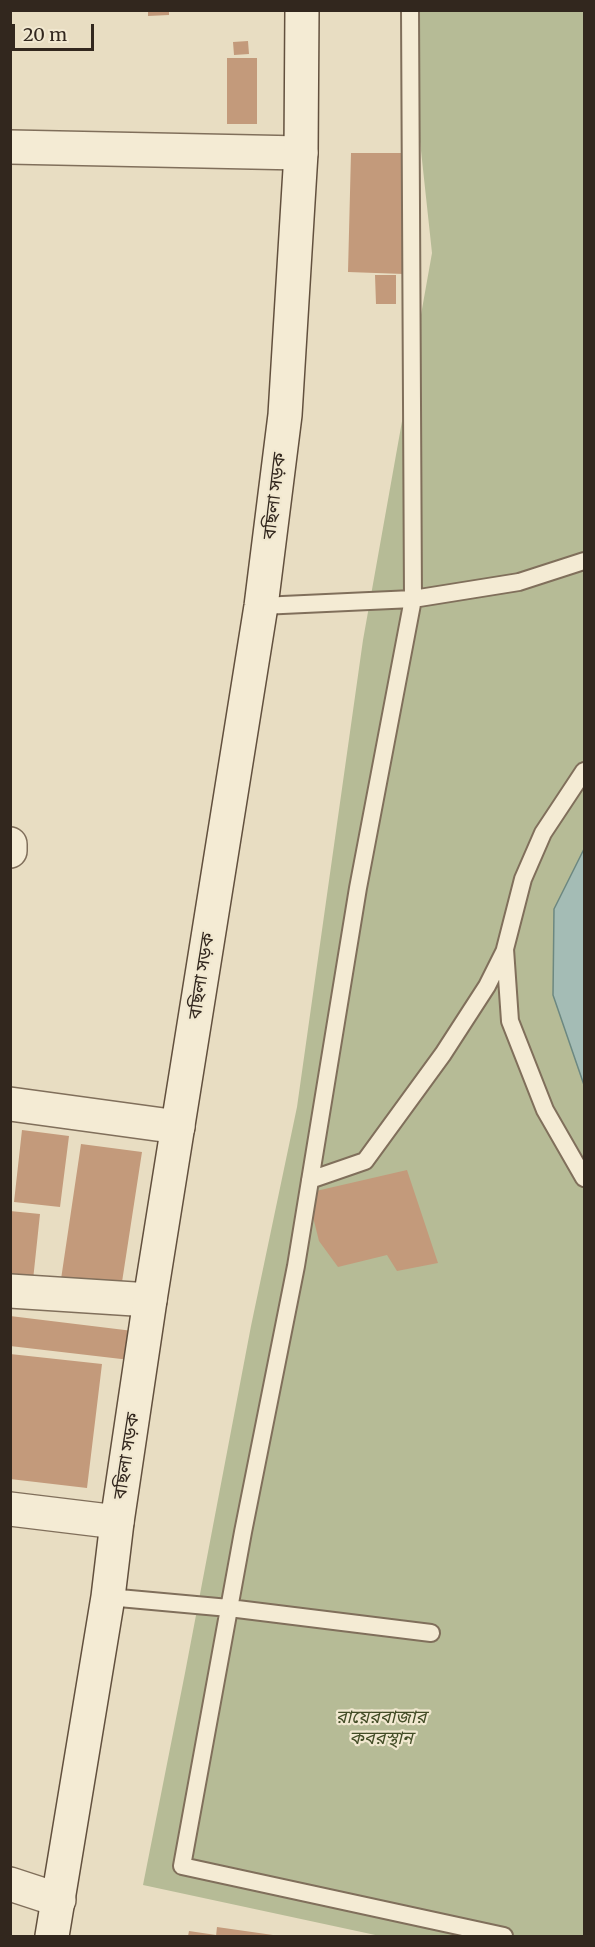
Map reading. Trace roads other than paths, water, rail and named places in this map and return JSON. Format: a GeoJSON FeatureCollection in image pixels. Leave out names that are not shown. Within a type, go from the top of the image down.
{"type":"FeatureCollection","features":[{"type":"Feature","properties":{"kind":"main road","name":"বছিলা সড়ক"},"geometry":{"type":"LineString","coordinates":[[52,1936],[108,1597],[150,1300],[261,606],[285,415],[301,153],[302,10]]}},
{"type":"Feature","properties":{"kind":"main road"},"geometry":{"type":"LineString","coordinates":[[10,147],[301,153]]}},
{"type":"Feature","properties":{"kind":"main road"},"geometry":{"type":"LineString","coordinates":[[10,844],[10,851]]}},
{"type":"Feature","properties":{"kind":"main road"},"geometry":{"type":"LineString","coordinates":[[10,1104],[177,1127]]}},
{"type":"Feature","properties":{"kind":"main road"},"geometry":{"type":"LineString","coordinates":[[10,1291],[150,1300]]}},
{"type":"Feature","properties":{"kind":"main road"},"geometry":{"type":"LineString","coordinates":[[10,1509],[117,1522]]}},
{"type":"Feature","properties":{"kind":"main road"},"geometry":{"type":"LineString","coordinates":[[10,1884],[59,1900]]}},
{"type":"Feature","properties":{"kind":"lane"},"geometry":{"type":"LineString","coordinates":[[410,10],[413,599],[358,888],[296,1266],[229,1608],[182,1866],[504,1936]]}},
{"type":"Feature","properties":{"kind":"lane"},"geometry":{"type":"LineString","coordinates":[[261,606],[413,599],[519,582],[585,561]]}},
{"type":"Feature","properties":{"kind":"lane"},"geometry":{"type":"LineString","coordinates":[[310,1180],[365,1161],[443,1054],[487,986],[505,949],[523,879],[543,833],[585,771]]}},
{"type":"Feature","properties":{"kind":"lane"},"geometry":{"type":"LineString","coordinates":[[505,949],[510,1021],[545,1110],[585,1178]]}},
{"type":"Feature","properties":{"kind":"lane"},"geometry":{"type":"LineString","coordinates":[[108,1597],[229,1608],[431,1633]]}},
{"type":"Feature","properties":{"kind":"water"},"geometry":{"type":"Polygon","coordinates":[[[584,849],[584,1085],[553,995],[554,909],[584,849]]]}},
{"type":"Feature","properties":{"kind":"park label","name":"রায়েরবাজার কবরস্থান"},"geometry":{"type":"Point","coordinates":[381,1728]}}]}
